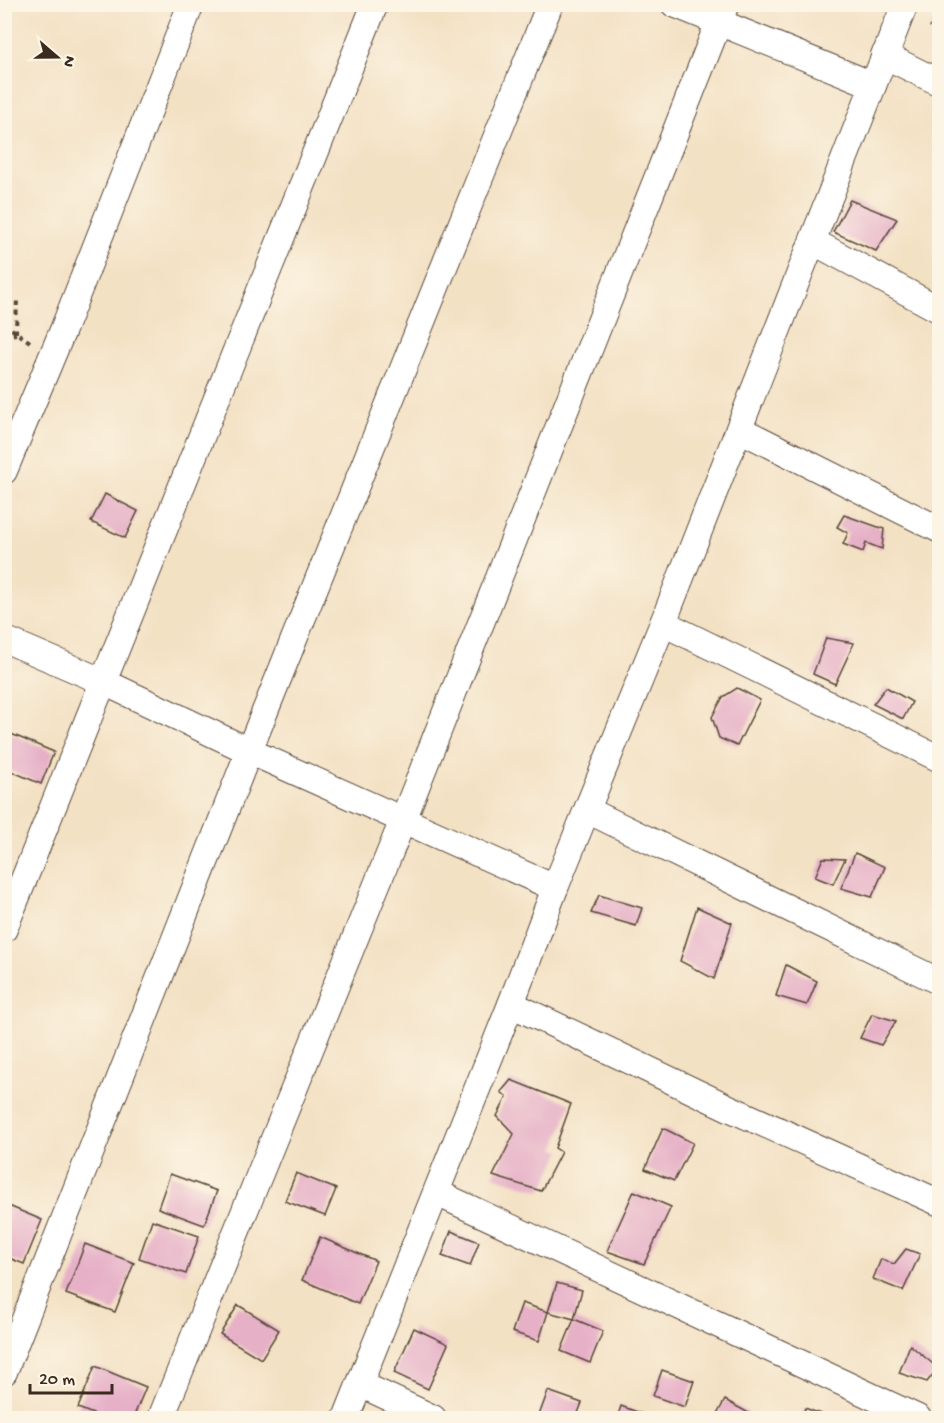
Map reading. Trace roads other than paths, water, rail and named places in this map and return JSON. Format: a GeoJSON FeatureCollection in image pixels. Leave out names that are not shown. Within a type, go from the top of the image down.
{"type":"FeatureCollection","features":[{"type":"Feature","properties":{"kind":"street"},"geometry":{"type":"LineString","coordinates":[[4,471],[63,330],[191,4]]}},
{"type":"Feature","properties":{"kind":"street"},"geometry":{"type":"LineString","coordinates":[[4,929],[375,4]]}},
{"type":"Feature","properties":{"kind":"street"},"geometry":{"type":"LineString","coordinates":[[4,1372],[249,752],[550,4]]}},
{"type":"Feature","properties":{"kind":"street"},"geometry":{"type":"LineString","coordinates":[[674,4],[722,14],[873,85]]}},
{"type":"Feature","properties":{"kind":"street"},"geometry":{"type":"LineString","coordinates":[[346,1419],[437,1193],[555,888],[814,242],[905,4]]}},
{"type":"Feature","properties":{"kind":"street"},"geometry":{"type":"LineString","coordinates":[[161,1419],[403,820],[722,14]]}},
{"type":"Feature","properties":{"kind":"street"},"geometry":{"type":"LineString","coordinates":[[884,55],[939,83]]}},
{"type":"Feature","properties":{"kind":"street"},"geometry":{"type":"LineString","coordinates":[[814,242],[939,310]]}},
{"type":"Feature","properties":{"kind":"street"},"geometry":{"type":"LineString","coordinates":[[739,429],[939,530]]}},
{"type":"Feature","properties":{"kind":"street"},"geometry":{"type":"LineString","coordinates":[[663,623],[939,759]]}},
{"type":"Feature","properties":{"kind":"street"},"geometry":{"type":"LineString","coordinates":[[4,639],[104,682],[249,752],[555,888]]}},
{"type":"Feature","properties":{"kind":"street"},"geometry":{"type":"LineString","coordinates":[[587,810],[939,982]]}},
{"type":"Feature","properties":{"kind":"street"},"geometry":{"type":"LineString","coordinates":[[511,1004],[729,1108],[939,1203]]}},
{"type":"Feature","properties":{"kind":"street"},"geometry":{"type":"LineString","coordinates":[[437,1193],[918,1419]]}},
{"type":"Feature","properties":{"kind":"street"},"geometry":{"type":"LineString","coordinates":[[360,1384],[433,1419]]}}]}
